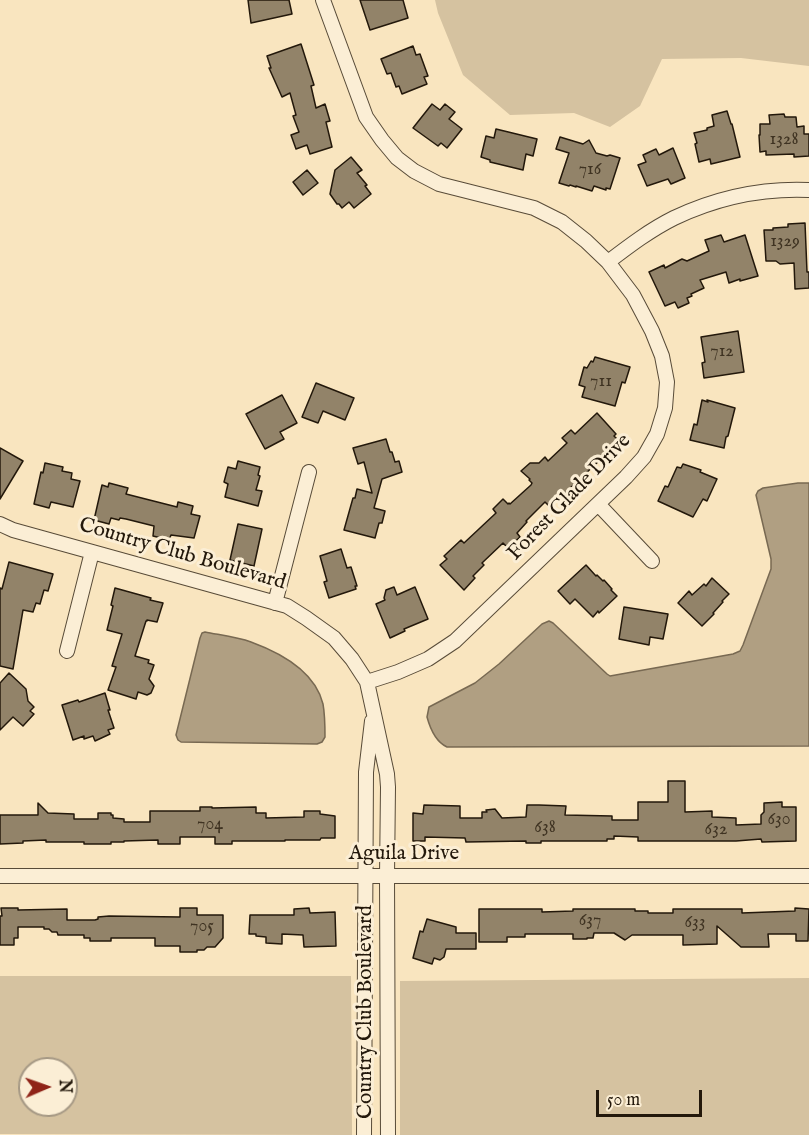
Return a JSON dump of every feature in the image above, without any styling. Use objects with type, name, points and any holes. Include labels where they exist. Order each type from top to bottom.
[{"type":"street","name":"Forest Glade Drive","points":[[323,0],[366,117],[397,158],[414,171],[439,184],[534,208],[562,222],[586,241],[608,262],[633,295],[662,356],[667,382],[665,408],[657,434],[644,457],[598,504],[455,641],[418,663],[367,682]]},
{"type":"street","points":[[608,262],[639,238],[674,218],[710,204],[748,194],[787,189],[809,190]]},
{"type":"street","points":[[275,603],[309,472]]},
{"type":"street","points":[[598,504],[652,561]]},
{"type":"street","name":"Country Club Boulevard","points":[[0,524],[12,530],[287,606],[334,638],[352,659],[367,682],[387,781],[388,1135]]},
{"type":"street","points":[[67,651],[92,552]]},
{"type":"street","name":"Country Club Boulevard","points":[[364,1135],[366,772],[373,710]]},
{"type":"street","name":"Aguila Drive","points":[[0,876],[809,876]]},
{"type":"shaded area","points":[[435,0],[809,0],[809,66],[741,58],[662,59],[640,106],[610,127],[574,113],[510,115],[463,75]]},
{"type":"shaded area","points":[[809,483],[809,746],[447,747],[437,738],[427,717],[429,707],[475,683],[542,624],[549,621],[610,676],[740,651],[771,569],[771,559],[756,495],[763,488]]},
{"type":"shaded area","points":[[205,632],[262,646],[285,658],[305,673],[319,692],[323,704],[325,737],[322,742],[317,744],[181,742],[178,740],[176,735],[200,638]]},
{"type":"shaded area","points":[[0,976],[351,976],[352,1135],[0,1134]]},
{"type":"shaded area","points":[[809,978],[809,1135],[400,1135],[400,981]]},
{"type":"building","points":[[248,0],[289,0],[292,14],[251,23]]},
{"type":"building","points":[[360,0],[403,0],[408,18],[370,30]]},
{"type":"building","points":[[301,44],[314,85],[311,86],[316,108],[325,104],[330,121],[326,122],[332,147],[310,154],[307,145],[296,149],[291,135],[299,132],[293,116],[296,115],[290,93],[282,97],[269,68],[271,68],[267,56]]},
{"type":"building","points":[[413,46],[416,55],[420,54],[428,76],[424,77],[427,84],[402,94],[399,86],[396,87],[391,73],[387,74],[381,59]]},
{"type":"building","points":[[432,104],[440,110],[445,104],[455,112],[449,119],[462,129],[447,148],[441,143],[438,146],[413,128]]},
{"type":"building","points":[[727,111],[740,157],[711,164],[710,159],[699,162],[694,133],[714,126],[712,115]]},
{"type":"building","points":[[784,114],[785,117],[796,117],[797,127],[804,126],[804,134],[809,134],[809,156],[766,155],[766,151],[760,152],[760,124],[770,124],[769,115]]},
{"type":"building","points":[[496,129],[537,139],[533,156],[526,154],[523,170],[490,162],[481,157],[486,136],[494,138]]},
{"type":"building","points":[[560,137],[583,144],[589,140],[596,153],[620,158],[610,189],[594,186],[592,191],[559,183],[569,153],[556,149]]},
{"type":"building","points":[[673,148],[685,178],[671,184],[668,179],[647,186],[638,165],[646,162],[643,155],[656,149],[659,155]]},
{"type":"building","points":[[351,157],[362,170],[357,173],[371,194],[354,208],[349,202],[342,208],[330,194],[335,170]]},
{"type":"building","points":[[307,170],[318,183],[303,195],[293,182]]},
{"type":"building","points":[[805,223],[809,288],[795,289],[794,263],[780,264],[776,261],[766,261],[764,230],[788,227],[788,224]]},
{"type":"building","points":[[721,235],[724,242],[745,235],[758,276],[729,283],[726,272],[700,280],[704,288],[687,298],[689,303],[678,308],[675,302],[665,306],[649,272],[664,265],[665,268],[682,259],[687,261],[709,251],[705,240]]},
{"type":"building","points":[[738,331],[744,372],[704,378],[702,363],[705,362],[701,337]]},
{"type":"building","points":[[595,357],[630,367],[625,383],[622,382],[615,406],[582,397],[585,387],[579,385],[584,367],[587,368]]},
{"type":"building","points":[[316,383],[354,398],[345,420],[323,411],[318,423],[302,417]]},
{"type":"building","points":[[282,395],[297,423],[280,432],[284,439],[265,449],[246,414]]},
{"type":"building","points":[[702,400],[735,408],[724,448],[690,440],[694,424],[697,425]]},
{"type":"building","points":[[597,413],[616,434],[614,436],[618,440],[550,507],[545,502],[526,521],[517,533],[520,537],[508,548],[503,543],[482,563],[484,565],[464,590],[440,565],[447,559],[444,556],[461,540],[464,543],[496,513],[493,509],[503,499],[510,504],[531,485],[530,479],[521,471],[530,463],[539,463],[545,457],[548,461],[567,443],[562,438],[571,430],[575,434]]},
{"type":"building","points":[[386,439],[395,462],[399,461],[402,472],[382,479],[374,508],[385,511],[382,523],[379,523],[375,538],[344,530],[357,489],[372,493],[364,462],[358,464],[353,448]]},
{"type":"building","points":[[0,448],[23,461],[0,499]]},
{"type":"building","points":[[238,461],[260,467],[256,490],[262,491],[258,506],[225,497],[228,484],[224,482],[228,467],[236,469]]},
{"type":"building","points":[[45,463],[63,467],[62,471],[72,473],[71,479],[80,481],[73,507],[51,502],[49,508],[34,504]]},
{"type":"building","points":[[683,464],[717,479],[707,501],[703,499],[693,517],[658,501],[665,486],[668,487],[677,467],[681,468]]},
{"type":"building","points":[[109,483],[128,488],[126,494],[177,507],[178,502],[193,506],[191,514],[200,516],[194,538],[171,535],[169,540],[153,536],[154,526],[126,519],[111,518],[109,524],[94,520],[102,485],[108,487]]},
{"type":"building","points":[[238,524],[262,529],[254,566],[230,560]]},
{"type":"building","points":[[341,549],[347,568],[351,567],[357,586],[355,586],[356,589],[329,598],[320,556]]},
{"type":"building","points":[[9,562],[53,574],[48,591],[44,590],[40,604],[36,603],[33,612],[23,610],[13,669],[0,666],[0,588],[2,589]]},
{"type":"building","points":[[586,565],[596,576],[604,580],[617,596],[593,617],[575,599],[570,604],[558,591]]},
{"type":"building","points":[[712,578],[729,594],[702,626],[678,603],[689,591],[692,595],[704,584],[706,586]]},
{"type":"building","points":[[394,587],[397,595],[415,587],[428,619],[390,638],[376,604],[385,600],[386,590]]},
{"type":"building","points":[[115,588],[163,603],[157,622],[146,621],[135,656],[149,660],[148,663],[154,665],[149,679],[154,686],[151,693],[147,695],[138,692],[136,699],[108,690],[116,667],[112,666],[122,634],[107,630]]},
{"type":"building","points":[[624,607],[668,614],[663,639],[650,637],[649,645],[619,639]]},
{"type":"building","points":[[9,673],[26,689],[28,701],[34,707],[30,711],[34,714],[23,726],[13,717],[0,730],[0,683]]},
{"type":"building","points":[[105,693],[114,728],[108,730],[110,734],[95,741],[93,736],[73,740],[62,705]]},
{"type":"building","points":[[668,781],[685,781],[685,812],[712,811],[712,817],[736,818],[736,825],[761,824],[764,803],[782,802],[782,807],[796,807],[796,841],[762,842],[761,839],[638,841],[638,837],[614,836],[614,839],[607,839],[607,841],[541,841],[541,843],[466,842],[465,838],[425,837],[425,841],[413,841],[413,813],[423,814],[424,805],[460,806],[460,818],[482,818],[482,812],[495,809],[502,818],[526,817],[527,805],[539,805],[566,806],[565,815],[612,816],[612,820],[638,820],[638,802],[668,802]]},
{"type":"building","points":[[38,803],[48,813],[74,814],[74,819],[98,819],[98,813],[111,813],[113,818],[124,819],[124,822],[150,822],[150,811],[200,811],[200,807],[256,807],[256,813],[266,813],[266,818],[304,817],[304,811],[320,811],[320,814],[335,816],[335,838],[232,841],[232,844],[215,844],[215,837],[180,837],[180,844],[158,844],[158,840],[84,844],[84,842],[46,842],[46,840],[0,844],[0,815],[38,815]]},
{"type":"building","points":[[1,908],[67,909],[67,920],[95,920],[98,917],[109,916],[180,917],[180,908],[197,908],[197,915],[223,915],[223,938],[215,947],[207,947],[197,952],[180,952],[180,946],[155,946],[155,938],[111,938],[111,941],[90,941],[90,938],[84,938],[84,935],[58,935],[57,932],[44,929],[44,927],[18,927],[18,938],[14,938],[14,945],[0,945]]},
{"type":"building","points":[[309,908],[310,913],[335,912],[336,946],[304,947],[303,935],[282,934],[282,944],[266,943],[266,937],[249,934],[250,915],[294,915],[294,909]]},
{"type":"building","points":[[795,908],[809,909],[808,941],[796,941],[796,934],[768,934],[769,947],[741,947],[717,926],[717,944],[683,945],[683,935],[632,935],[625,940],[614,933],[594,933],[593,938],[587,939],[573,939],[573,934],[525,934],[525,937],[507,937],[507,942],[479,942],[479,909],[542,909],[542,912],[573,911],[573,909],[635,909],[635,911],[648,911],[648,913],[673,913],[673,909],[742,909],[742,913],[795,911]]},
{"type":"building","points":[[427,919],[456,927],[456,933],[476,933],[476,949],[446,949],[444,957],[440,960],[434,958],[432,964],[413,958],[420,931],[423,932]]}]
